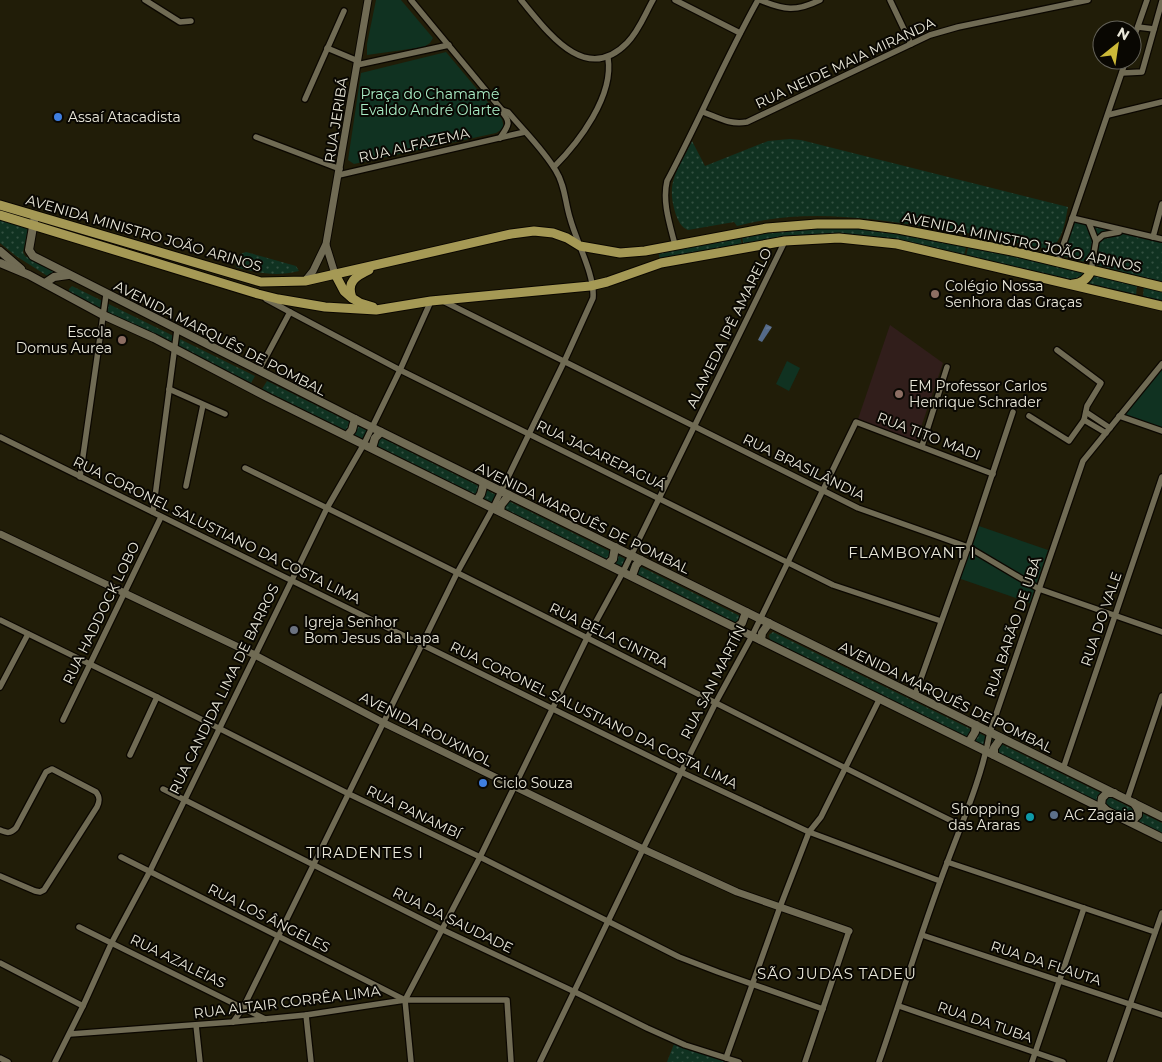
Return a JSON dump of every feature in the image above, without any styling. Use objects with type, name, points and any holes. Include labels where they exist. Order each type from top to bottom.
[{"type":"main road","name":"AVENIDA MINISTRO JOÃO ARINOS","points":[[0,205],[246,279],[269,283],[305,281],[511,234],[534,231],[553,233],[567,238],[580,246],[620,253],[645,251],[767,228],[838,223],[898,229],[1012,251],[1162,287]]},
{"type":"main road","name":"AVENIDA MINISTRO JOÃO ARINOS","points":[[0,215],[258,294],[325,307],[376,310],[431,301],[592,286],[640,269],[678,260],[785,240],[818,239],[860,239],[897,244],[991,264],[1162,306]]},
{"type":"main road","name":"AVENIDA MARQUÊS DE POMBAL","points":[[36,216],[29,244],[30,254],[68,275],[355,420],[1162,817]]},
{"type":"main road","points":[[675,245],[678,260]]},
{"type":"main road","points":[[0,251],[29,275]]},
{"type":"main road","points":[[991,264],[993,258],[998,254],[1012,251]]},
{"type":"main road","points":[[0,263],[29,275],[103,315],[1162,838]]},
{"type":"main road","points":[[352,298],[349,288],[352,280],[381,264]]},
{"type":"main road","points":[[1070,284],[1077,284],[1083,281],[1091,271]]},
{"type":"main road","points":[[334,274],[344,291],[360,303],[376,307],[398,307]]},
{"type":"main road","points":[[45,284],[54,277],[68,275]]},
{"type":"main road","points":[[347,436],[352,430],[355,420]]},
{"type":"main road","points":[[372,448],[375,438],[381,432]]},
{"type":"main road","points":[[476,500],[481,494],[484,483]]},
{"type":"main road","points":[[496,509],[509,495]]},
{"type":"main road","points":[[608,564],[613,559],[615,548]]},
{"type":"main road","points":[[632,576],[640,560]]},
{"type":"main road","points":[[736,628],[742,622],[746,612]]},
{"type":"main road","points":[[761,640],[762,633],[769,624]]},
{"type":"main road","points":[[968,742],[973,737],[976,725]]},
{"type":"main road","points":[[990,753],[1001,738]]},
{"type":"main road","points":[[1106,810],[1101,805],[1102,798],[1107,793],[1114,794]]},
{"type":"main road","points":[[1126,820],[1133,820],[1138,816],[1138,809],[1130,802]]},
{"type":"street","points":[[145,0],[156,3],[180,22],[191,21]]},
{"type":"street","name":"RUA JERIBÁ","points":[[326,244],[340,172],[368,0]]},
{"type":"street","points":[[412,0],[502,110],[508,124],[500,138]]},
{"type":"street","points":[[521,0],[565,49],[579,56],[592,59],[608,58],[628,42],[636,32],[653,0]]},
{"type":"street","points":[[675,0],[740,34]]},
{"type":"street","points":[[675,245],[666,206],[665,189],[667,181],[703,112],[740,34],[759,0],[778,8],[796,10],[820,0]]},
{"type":"street","points":[[890,0],[911,44]]},
{"type":"street","name":"RUA NEIDE MAIA MIRANDA","points":[[703,112],[728,123],[747,122],[930,36],[958,27],[1088,0]]},
{"type":"street","points":[[1140,20],[1147,0]]},
{"type":"street","points":[[1122,73],[1142,72],[1162,1]]},
{"type":"street","points":[[305,99],[344,11]]},
{"type":"street","points":[[1142,28],[1154,29]]},
{"type":"street","points":[[327,48],[358,63],[449,45]]},
{"type":"street","points":[[554,167],[583,134],[598,106],[609,69],[608,58]]},
{"type":"street","points":[[1057,263],[1123,70]]},
{"type":"street","points":[[1108,115],[1162,102]]},
{"type":"street","points":[[233,1022],[243,1008],[314,866],[457,573],[496,509],[501,491],[593,298],[592,286],[569,217],[562,182],[554,167],[525,132],[508,112],[502,110]]},
{"type":"street","name":"RUA ALFAZEMA","points":[[340,172],[525,132]]},
{"type":"street","points":[[256,137],[340,172]]},
{"type":"street","points":[[1153,237],[1162,204]]},
{"type":"street","points":[[1072,218],[1162,239]]},
{"type":"street","points":[[1089,223],[1096,241],[1091,271]]},
{"type":"street","points":[[1096,241],[1103,236],[1122,231]]},
{"type":"street","name":"ALAMEDA IPÊ AMARELO","points":[[406,1000],[480,857],[587,638],[660,498],[785,240]]},
{"type":"street","points":[[326,244],[334,274]]},
{"type":"street","points":[[305,281],[313,271],[326,244]]},
{"type":"street","name":"RUA JACAREPAGUÁ","points":[[258,294],[400,370],[833,584],[941,621]]},
{"type":"street","points":[[80,477],[106,295]]},
{"type":"street","name":"RUA CANDIDA LIMA DE BARROS","points":[[55,1062],[70,1034],[112,942],[150,871],[327,508],[372,428],[431,301]]},
{"type":"street","name":"RUA BRASILÂNDIA","points":[[443,301],[858,508],[968,547],[1039,589],[1162,632]]},
{"type":"street","points":[[259,370],[290,312]]},
{"type":"street","points":[[152,512],[177,330]]},
{"type":"street","points":[[1029,416],[1069,441],[1084,420],[1087,406],[1101,384],[1057,350]]},
{"type":"street","name":"RUA BARÃO DE UBÁ","points":[[879,1062],[940,881],[990,753],[990,732],[1084,461],[1162,364]]},
{"type":"street","points":[[922,446],[947,367]]},
{"type":"street","points":[[169,389],[225,414]]},
{"type":"street","points":[[186,486],[203,405]]},
{"type":"street","points":[[914,695],[968,547],[1014,412]]},
{"type":"street","points":[[1086,412],[1108,430]]},
{"type":"street","points":[[1119,416],[1162,431]]},
{"type":"street","points":[[1084,420],[1108,430]]},
{"type":"street","name":"RUA TITO MADI","points":[[856,422],[993,474]]},
{"type":"street","name":"RUA SAN MARTÍN","points":[[540,1062],[681,772],[752,636],[856,422]]},
{"type":"street","name":"RUA CORONEL SALUSTIANO DA COSTA LIMA","points":[[0,437],[681,772],[809,832],[940,881]]},
{"type":"street","name":"RUA BELA CINTRA","points":[[245,468],[962,826]]},
{"type":"street","name":"RUA DO VALE","points":[[1063,768],[1162,477]]},
{"type":"street","name":"RUA HADDOCK LOBO","points":[[63,720],[162,517]]},
{"type":"street","name":"AVENIDA ROUXINOL","points":[[0,534],[254,656],[384,723],[643,849],[737,892],[849,931]]},
{"type":"street","name":"RUA PANAMBÍ","points":[[0,620],[157,696],[349,794],[480,857],[679,957],[824,1009]]},
{"type":"street","points":[[0,687],[28,634]]},
{"type":"street","points":[[130,755],[157,696]]},
{"type":"street","points":[[1130,802],[1162,696]]},
{"type":"street","points":[[726,1058],[754,984],[780,906],[809,832],[821,817],[880,698]]},
{"type":"street","points":[[0,830],[11,833],[16,828],[46,772],[52,769],[99,795],[100,801],[97,807],[44,890],[35,892],[0,876]]},
{"type":"street","name":"RUA DA SAUDADE","points":[[163,788],[443,930],[670,1038],[738,1062]]},
{"type":"street","name":"RUA LOS ÂNGELES","points":[[121,857],[406,1000]]},
{"type":"street","points":[[947,862],[1155,932]]},
{"type":"street","points":[[1032,1062],[1084,908]]},
{"type":"street","points":[[1110,1062],[1162,914]]},
{"type":"street","name":"RUA AZALEIAS","points":[[79,927],[265,1019]]},
{"type":"street","points":[[804,1062],[824,1009],[849,931]]},
{"type":"street","name":"RUA DA FLAUTA","points":[[922,935],[1162,1015]]},
{"type":"street","points":[[0,964],[83,1006]]},
{"type":"street","points":[[406,1000],[411,1062]]},
{"type":"street","name":"RUA ALTAIR CORRÊA LIMA","points":[[70,1034],[306,1015],[406,1000],[507,1000],[511,1062]]},
{"type":"street","name":"RUA DA TUBA","points":[[899,1006],[1063,1062]]},
{"type":"street","points":[[306,1015],[311,1062]]},
{"type":"street","points":[[196,1025],[200,1062]]},
{"type":"street","points":[[0,1058],[8,1062]]},
{"type":"shaded area","name":"EM Professor Carlos Henrique Schrader","points":[[890,325],[943,363],[916,442],[857,422]]},
{"type":"green space","points":[[376,0],[401,0],[433,38],[430,43],[424,47],[367,55],[367,44]]},
{"type":"green space","name":"Praça do Chamamé Evaldo André Olarte","points":[[446,52],[502,119],[504,128],[496,133],[354,164],[348,160],[361,73]]},
{"type":"green space","points":[[801,140],[1068,207],[1063,230],[1058,241],[1050,249],[903,223],[832,216],[784,218],[737,226],[734,222],[688,230],[680,224],[673,204],[673,185],[678,168],[692,141],[705,166],[768,141]]},
{"type":"green space","points":[[0,219],[28,229],[23,252],[25,256],[57,273],[49,277],[16,256],[0,243]]},
{"type":"green space","points":[[1075,222],[1162,243],[1162,282],[1062,256]]},
{"type":"green space","points":[[838,224],[967,243],[964,256],[859,236],[744,246],[741,234]]},
{"type":"green space","points":[[740,235],[742,246],[660,261],[658,250]]},
{"type":"green space","points":[[969,244],[1137,284],[1136,296],[966,256]]},
{"type":"green space","points":[[246,252],[296,266],[299,271],[267,274],[236,267],[238,257]]},
{"type":"green space","points":[[1144,285],[1162,288],[1162,303],[1143,297]]},
{"type":"green space","points":[[72,286],[255,376],[251,383],[69,293],[69,289]]},
{"type":"green space","points":[[787,361],[800,368],[789,391],[776,384]]},
{"type":"green space","points":[[1162,364],[1162,431],[1119,416]]},
{"type":"green space","points":[[267,381],[740,616],[741,621],[736,623],[262,389]]},
{"type":"green space","points":[[976,525],[1048,550],[1030,603],[958,578]]},
{"type":"green space","points":[[773,632],[1162,823],[1162,834],[770,640],[769,635]]},
{"type":"green space","points":[[674,1044],[729,1062],[667,1062]]},
{"type":"water","points":[[766,324],[772,327],[762,342],[758,340]]},
{"type":"place","name":"Assaí Atacadista","points":[[58,117]]},
{"type":"place","name":"Colégio Nossa Senhora das Graças","points":[[935,294]]},
{"type":"place","name":"Escola Domus Aurea","points":[[122,340]]},
{"type":"place","name":"EM Professor Carlos Henrique Schrader","points":[[899,394]]},
{"type":"place","name":"Igreja Senhor Bom Jesus da Lapa","points":[[294,630]]},
{"type":"place","name":"Ciclo Souza","points":[[483,783]]},
{"type":"place","name":"AC Zagaia","points":[[1054,815]]},
{"type":"place","name":"Shopping das Araras","points":[[1030,817]]},
{"type":"district","name":"FLAMBOYANT I","points":[[912,553]]},
{"type":"district","name":"TIRADENTES I","points":[[365,853]]},
{"type":"district","name":"SÃO JUDAS TADEU","points":[[837,974]]}]
